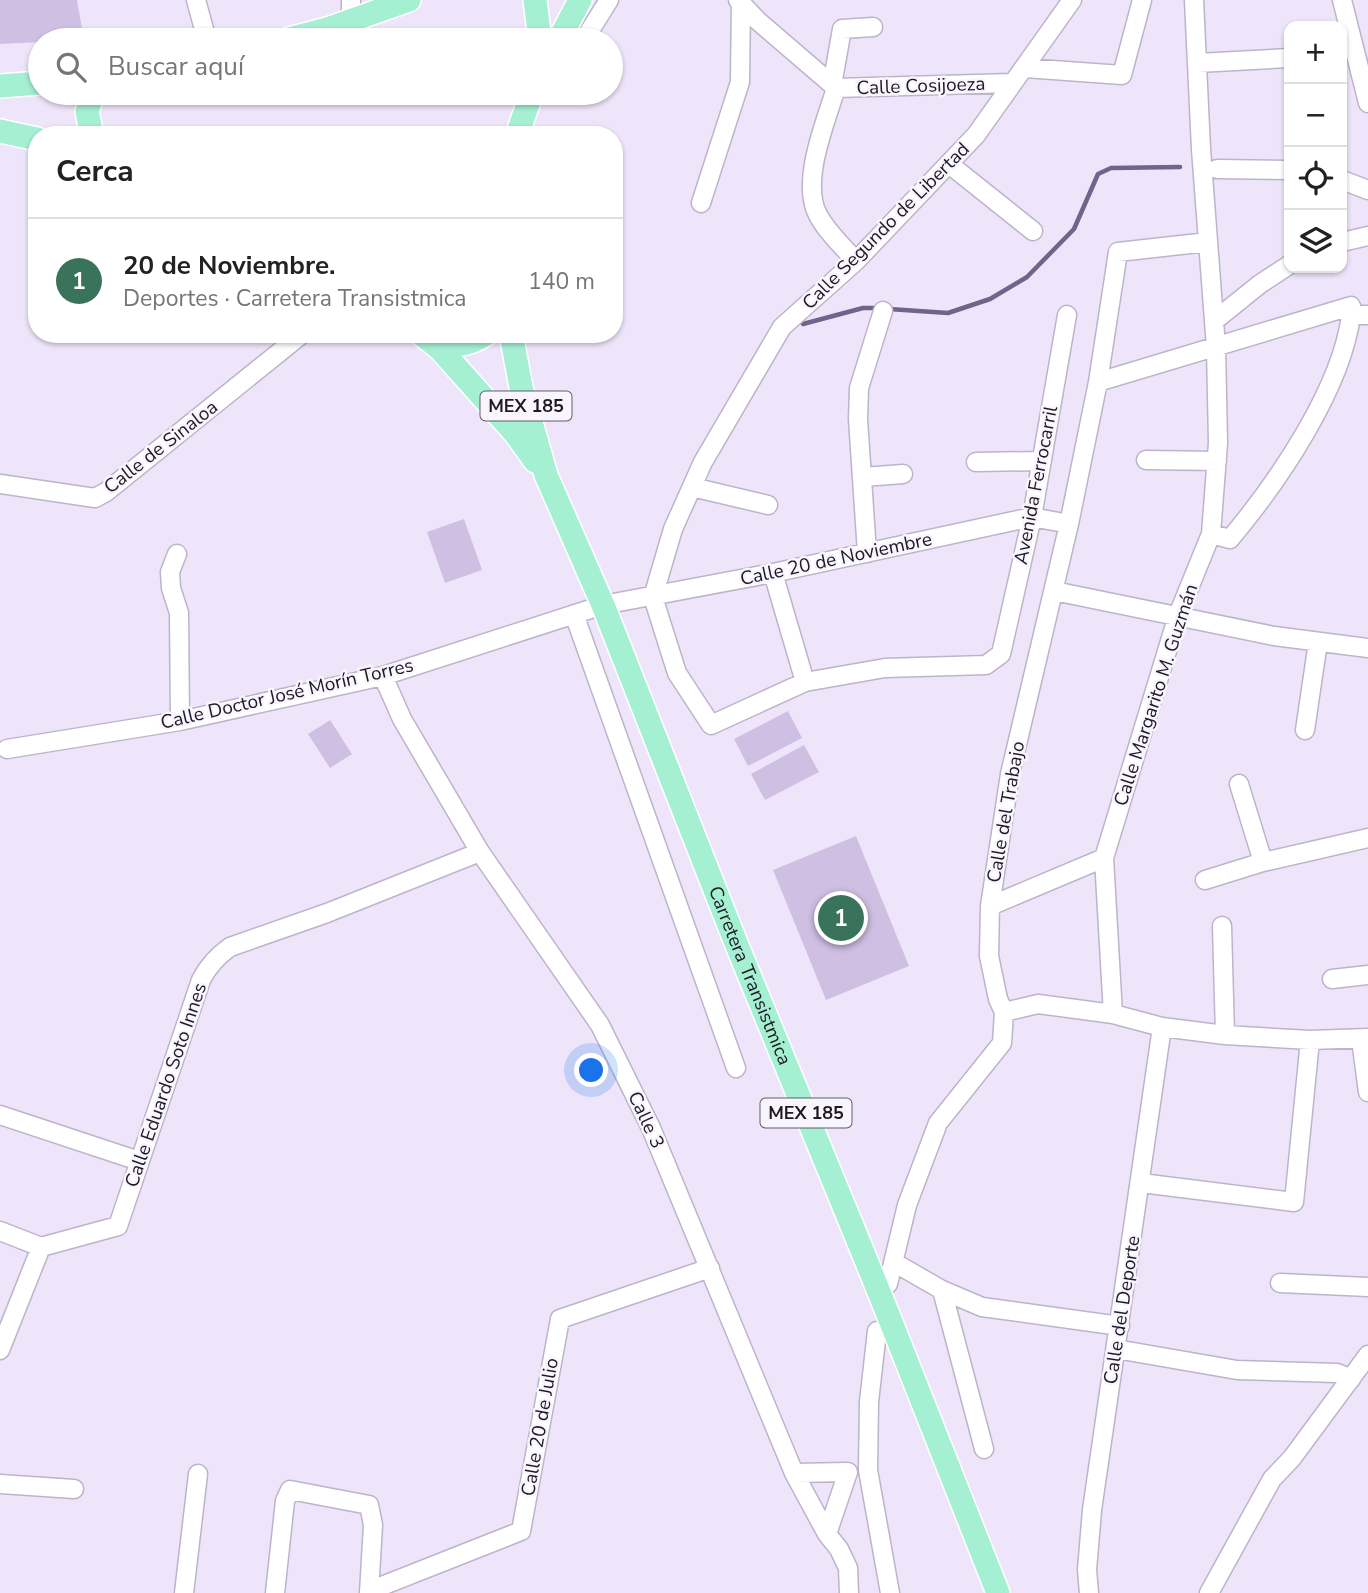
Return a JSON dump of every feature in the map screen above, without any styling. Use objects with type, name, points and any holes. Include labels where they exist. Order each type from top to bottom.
[{"type":"main road","points":[[312,28],[351,11],[409,0]]},
{"type":"main road","points":[[535,0],[538,28]]},
{"type":"main road","points":[[565,28],[580,0]]},
{"type":"main road","points":[[0,86],[28,84]]},
{"type":"main road","points":[[89,105],[87,112],[90,126]]},
{"type":"main road","points":[[521,126],[530,105]]},
{"type":"main road","points":[[0,131],[28,137]]},
{"type":"main road","name":"Carretera Transistmica","points":[[433,343],[514,433],[546,475]]},
{"type":"main road","points":[[440,343],[470,343]]},
{"type":"main road","name":"Carretera Transistmica","points":[[514,343],[521,387],[546,475],[603,605],[736,943],[881,1283],[883,1324],[998,1593]]},
{"type":"street","points":[[196,0],[204,28]]},
{"type":"street","points":[[592,28],[609,0]]},
{"type":"street","points":[[701,203],[740,82],[740,0]]},
{"type":"street","name":"Calle Cosijoeza","points":[[740,0],[758,21],[836,88],[1012,83]]},
{"type":"street","name":"Calle Segundo de Libertad","points":[[653,597],[673,529],[703,462],[782,327],[856,261],[976,135],[1072,0]]},
{"type":"street","points":[[1025,68],[1122,75],[1142,0]]},
{"type":"street","name":"Calle Margarito M. Guzmán","points":[[1112,1014],[1104,858],[1178,615],[1211,534],[1217,461],[1216,347],[1201,149],[1194,0]]},
{"type":"street","points":[[1342,0],[1368,103]]},
{"type":"street","points":[[856,261],[824,225],[812,197],[816,153],[836,88],[833,80],[842,29],[873,27]]},
{"type":"street","points":[[1198,63],[1284,58]]},
{"type":"street","points":[[949,164],[1033,231]]},
{"type":"street","points":[[1217,169],[1284,170]]},
{"type":"street","points":[[1347,182],[1368,189]]},
{"type":"street","points":[[1347,241],[1368,236]]},
{"type":"street","name":"Calle del Trabajo","points":[[1004,1012],[998,999],[989,956],[990,906],[1010,774],[1069,524],[1098,382],[1118,252],[1208,242]]},
{"type":"street","points":[[1214,321],[1284,268]]},
{"type":"street","points":[[1098,382],[1360,309]]},
{"type":"street","points":[[1211,534],[1230,539],[1313,420],[1360,309]]},
{"type":"street","points":[[867,553],[858,419],[859,388],[883,312]]},
{"type":"street","name":"Avenida Ferrocarril","points":[[805,682],[885,668],[986,665],[1001,654],[1032,517],[1067,315]]},
{"type":"street","name":"Calle de Sinaloa","points":[[0,484],[94,498],[121,480],[291,343]]},
{"type":"street","points":[[1146,460],[1217,461]]},
{"type":"street","points":[[976,462],[1042,461]]},
{"type":"street","points":[[863,477],[903,474]]},
{"type":"street","points":[[692,487],[768,505]]},
{"type":"street","name":"Calle 20 de Noviembre","points":[[603,605],[773,573],[1032,517],[1069,524]]},
{"type":"street","points":[[177,554],[170,572],[171,588],[179,612],[180,721]]},
{"type":"street","points":[[653,597],[677,673],[712,725],[805,682],[773,573]]},
{"type":"street","points":[[1054,591],[1274,636],[1368,649]]},
{"type":"street","name":"Calle Doctor José Morín Torres","points":[[2,748],[180,721],[383,676],[603,605]]},
{"type":"street","points":[[574,614],[736,1068]]},
{"type":"street","points":[[1305,730],[1318,642]]},
{"type":"street","name":"Calle 3","points":[[383,676],[402,719],[480,852],[600,1025],[651,1128],[794,1473],[848,1568],[849,1593]]},
{"type":"street","points":[[1239,784],[1263,862]]},
{"type":"street","points":[[1205,880],[1263,862],[1368,838]]},
{"type":"street","name":"Calle Eduardo Soto Innes","points":[[41,1247],[118,1226],[201,981],[217,956],[230,947],[327,913],[480,852]]},
{"type":"street","points":[[990,906],[1104,858]]},
{"type":"street","points":[[1222,926],[1225,1035]]},
{"type":"street","points":[[1332,979],[1368,975]]},
{"type":"street","points":[[881,1283],[895,1263],[908,1205],[938,1123],[1002,1043],[1004,1012],[1038,1004],[1112,1014],[1162,1027],[1225,1035],[1310,1040],[1364,1038],[1368,1092]]},
{"type":"street","name":"Calle del Deporte","points":[[1089,1593],[1087,1570],[1092,1510],[1162,1027]]},
{"type":"street","points":[[1141,1183],[1294,1202],[1310,1040]]},
{"type":"street","points":[[0,1115],[139,1161]]},
{"type":"street","points":[[0,1231],[41,1247],[0,1350]]},
{"type":"street","points":[[895,1263],[942,1290],[982,1307],[1120,1326]]},
{"type":"street","name":"Calle 20 de Julio","points":[[369,1592],[521,1531],[560,1319],[710,1268]]},
{"type":"street","points":[[1280,1283],[1368,1287]]},
{"type":"street","points":[[942,1290],[984,1449]]},
{"type":"street","points":[[883,1324],[869,1402],[868,1470],[890,1593]]},
{"type":"street","points":[[1116,1349],[1237,1370],[1337,1373],[1352,1379]]},
{"type":"street","points":[[1209,1593],[1272,1479],[1292,1458],[1368,1355]]},
{"type":"street","points":[[794,1473],[868,1470]]},
{"type":"street","points":[[827,1534],[848,1472]]},
{"type":"street","points":[[184,1593],[198,1474]]},
{"type":"street","points":[[0,1484],[74,1489]]},
{"type":"street","points":[[275,1593],[285,1502],[290,1490],[369,1505],[373,1525],[369,1592]]},
{"type":"shaded area","points":[[0,0],[77,0],[82,28],[28,28],[28,43],[0,44]]},
{"type":"shaded area","points":[[464,519],[482,570],[445,583],[427,532]]},
{"type":"shaded area","points":[[788,711],[802,738],[748,766],[734,739]]},
{"type":"shaded area","points":[[330,720],[352,754],[330,768],[308,734]]},
{"type":"shaded area","points":[[804,745],[819,772],[765,800],[751,774]]},
{"type":"shaded area","points":[[856,836],[909,966],[826,1000],[773,870]]},
{"type":"waterway","points":[[889,309],[948,313],[990,299],[1027,277],[1074,229],[1098,174],[1111,168],[1180,167]]},
{"type":"waterway","points":[[803,324],[863,308],[880,308]]},
{"type":"place","name":"20 de Noviembre.","points":[[841,918]]}]
